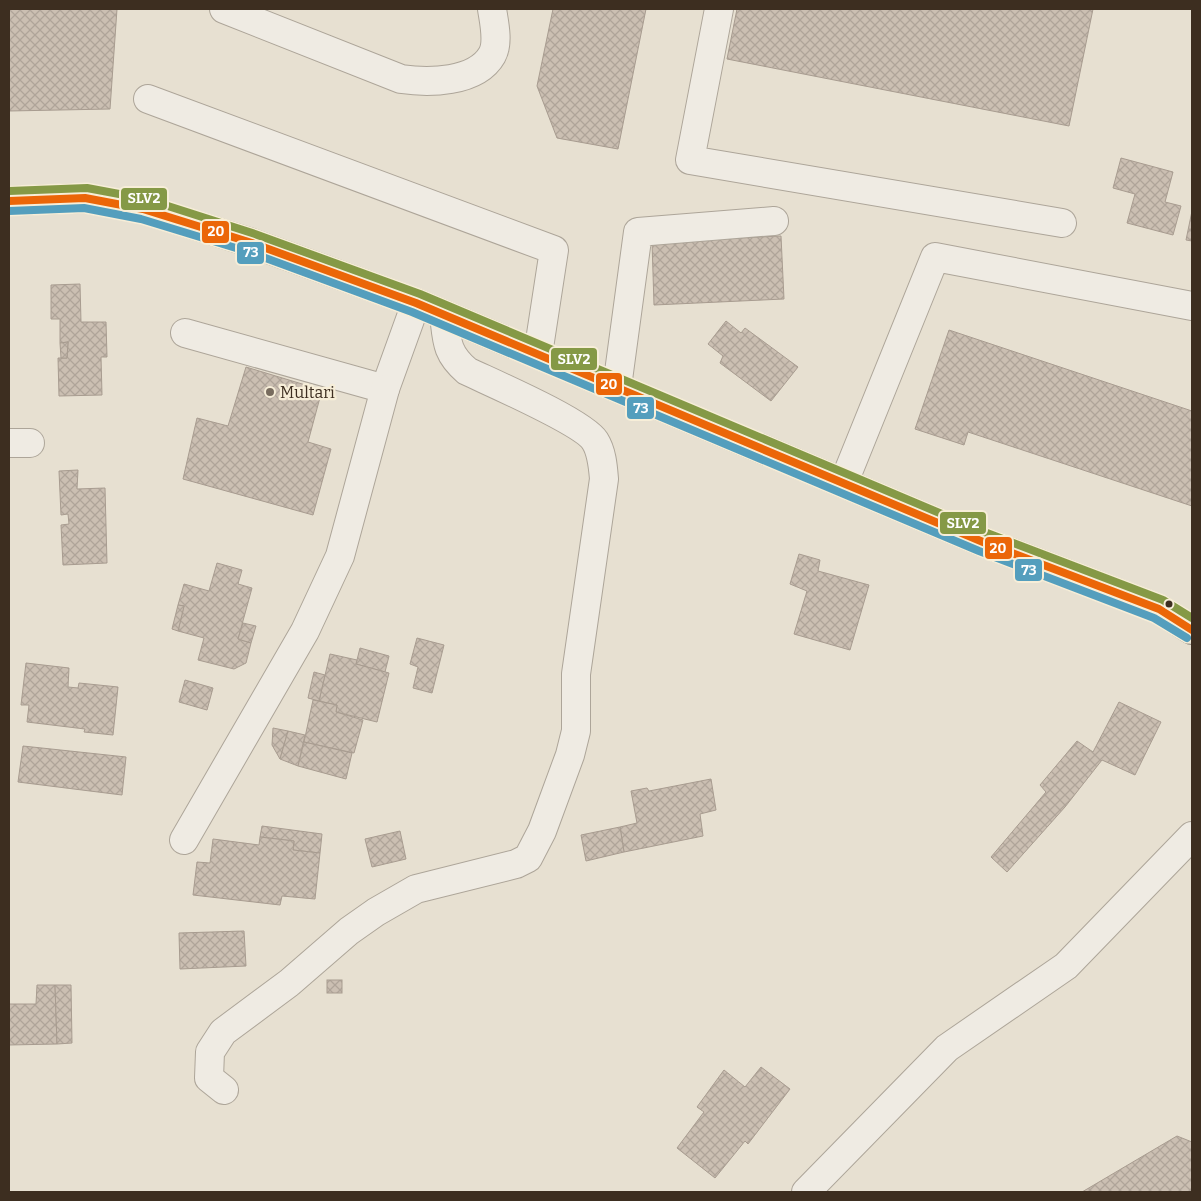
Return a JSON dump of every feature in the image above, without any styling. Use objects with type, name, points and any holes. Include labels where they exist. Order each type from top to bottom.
[{"type":"main road","points":[[9,201],[85,198],[143,210],[252,243],[416,303],[983,542],[1159,609],[1192,630]]},
{"type":"street","points":[[224,9],[401,79],[423,82],[452,79],[476,69],[492,55],[495,39],[492,9]]},
{"type":"street","points":[[719,9],[690,160],[1062,223]]},
{"type":"street","points":[[148,99],[554,250],[538,354]]},
{"type":"street","points":[[617,387],[638,232],[774,221]]},
{"type":"street","points":[[844,482],[935,257],[1192,306]]},
{"type":"street","points":[[184,840],[305,631],[340,556],[385,389],[416,303]]},
{"type":"street","points":[[224,1090],[210,1078],[210,1052],[223,1032],[290,983],[349,931],[376,912],[416,889],[516,864],[528,858],[542,831],[570,755],[576,731],[576,674],[604,479],[602,460],[595,441],[578,426],[467,371],[455,361],[448,346],[444,315]]},
{"type":"street","points":[[185,333],[385,389]]},
{"type":"street","points":[[806,1192],[948,1048],[1066,966],[1192,836]]},
{"type":"building","points":[[9,9],[117,9],[110,109],[9,111]]},
{"type":"building","points":[[553,9],[646,9],[618,149],[557,138],[537,86]]},
{"type":"building","points":[[737,9],[1093,9],[1069,126],[727,59]]},
{"type":"building","points":[[1121,158],[1173,172],[1165,202],[1181,206],[1173,235],[1127,223],[1135,194],[1113,188]]},
{"type":"building","points":[[1192,211],[1192,241],[1186,240]]},
{"type":"building","points":[[781,236],[784,299],[654,305],[652,242]]},
{"type":"building","points":[[80,284],[81,322],[106,322],[107,357],[101,357],[102,395],[59,396],[58,358],[67,358],[68,342],[60,343],[60,319],[51,319],[51,285]]},
{"type":"building","points":[[726,321],[741,333],[745,328],[798,367],[771,401],[720,363],[723,356],[708,344]]},
{"type":"building","points":[[949,330],[1192,411],[1192,506],[968,432],[964,445],[915,429]]},
{"type":"building","points":[[68,342],[67,358],[61,358],[60,343]]},
{"type":"building","points":[[246,367],[322,390],[308,442],[331,449],[313,515],[183,479],[197,418],[228,426]]},
{"type":"building","points":[[78,470],[77,489],[105,488],[107,563],[63,565],[61,525],[69,524],[68,514],[61,515],[59,471]]},
{"type":"building","points":[[799,554],[820,560],[818,571],[869,585],[850,650],[794,634],[807,591],[790,584]]},
{"type":"building","points":[[217,563],[242,570],[238,584],[252,588],[238,639],[251,643],[246,663],[234,669],[198,660],[204,638],[178,631],[184,606],[178,605],[184,584],[209,591]]},
{"type":"building","points":[[178,605],[184,606],[178,631],[172,629]]},
{"type":"building","points":[[243,623],[256,626],[251,643],[238,639]]},
{"type":"building","points":[[417,638],[444,645],[432,693],[413,688],[418,667],[410,664]]},
{"type":"building","points":[[360,648],[389,656],[385,672],[356,664]]},
{"type":"building","points":[[330,654],[357,660],[356,664],[389,673],[377,722],[336,712],[337,705],[319,701]]},
{"type":"building","points":[[26,663],[69,668],[68,687],[78,688],[79,683],[118,687],[113,735],[84,732],[85,729],[27,722],[29,705],[21,705]]},
{"type":"building","points":[[314,672],[325,675],[319,701],[308,698]]},
{"type":"building","points":[[185,680],[213,688],[207,710],[179,702]]},
{"type":"building","points":[[313,700],[337,705],[336,712],[363,720],[354,753],[304,742]]},
{"type":"building","points":[[1119,702],[1161,722],[1135,775],[1102,760],[1065,807],[1007,872],[991,857],[1046,792],[1040,785],[1077,741],[1093,752]]},
{"type":"building","points":[[273,728],[288,731],[280,759],[272,745]]},
{"type":"building","points":[[288,731],[305,735],[298,766],[280,759]]},
{"type":"building","points":[[304,742],[352,753],[346,779],[298,766]]},
{"type":"building","points":[[23,746],[126,757],[122,795],[18,782]]},
{"type":"building","points":[[711,779],[716,810],[700,814],[703,836],[624,852],[620,827],[637,823],[631,791],[647,788],[649,791]]},
{"type":"building","points":[[262,826],[322,834],[320,853],[293,850],[294,841],[260,837]]},
{"type":"building","points":[[620,827],[624,852],[586,861],[581,835]]},
{"type":"building","points":[[400,831],[406,859],[372,867],[365,839]]},
{"type":"building","points":[[260,837],[294,841],[293,850],[320,853],[315,899],[282,896],[280,905],[193,895],[197,862],[210,863],[213,839],[259,845]]},
{"type":"building","points":[[244,931],[246,966],[180,969],[179,933]]},
{"type":"building","points":[[327,980],[342,980],[342,993],[327,993]]},
{"type":"building","points":[[37,985],[55,985],[57,1044],[9,1045],[9,1004],[36,1004]]},
{"type":"building","points":[[55,985],[71,985],[72,1043],[57,1044]]},
{"type":"building","points":[[761,1067],[790,1089],[748,1144],[745,1141],[715,1178],[677,1148],[704,1112],[697,1107],[724,1070],[745,1087]]},
{"type":"building","points":[[1177,1136],[1192,1142],[1192,1192],[1082,1192]]},
{"type":"transit line","name":"SLV2","points":[[9,191],[87,188],[146,199],[255,234],[420,294],[987,533],[1163,600],[1192,618]]},
{"type":"transit line","name":"20","points":[[9,201],[85,198],[143,209],[252,243],[416,303],[983,542],[1159,609],[1192,630]]},
{"type":"transit line","name":"73","points":[[9,211],[84,208],[141,219],[249,252],[412,312],[979,551],[1154,618],[1187,638]]},
{"type":"place","name":"Multari","points":[[270,392]]}]
